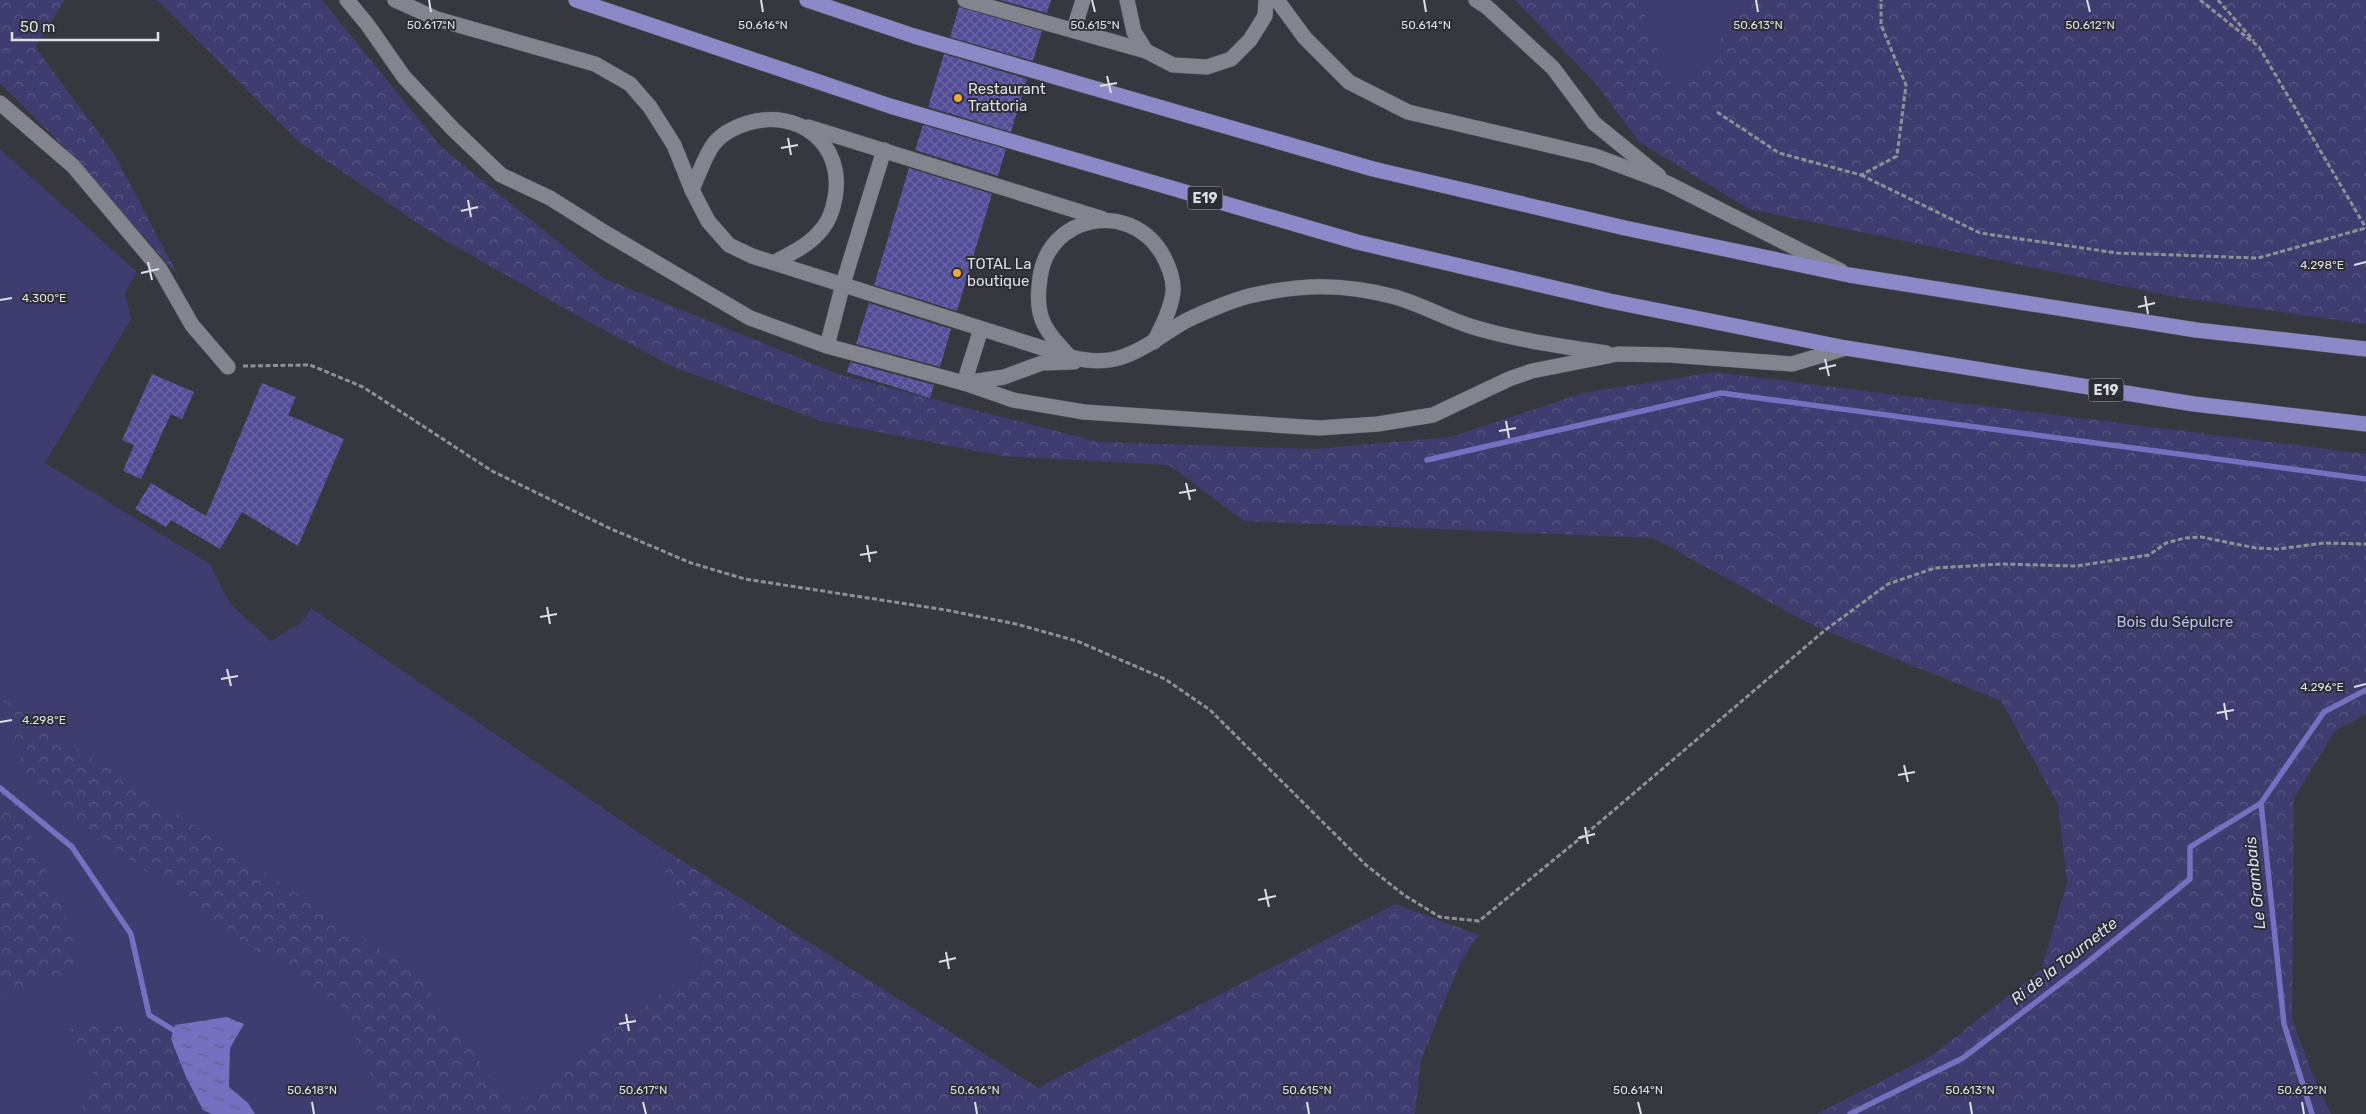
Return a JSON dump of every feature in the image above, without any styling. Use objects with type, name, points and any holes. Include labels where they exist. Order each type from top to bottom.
[{"type":"highway","name":"E19","points":[[576,0],[890,106],[1357,242],[1610,301],[1846,348],[2194,404],[2366,424]]},
{"type":"highway","points":[[807,0],[914,36],[1373,169],[1625,228],[1849,275],[2196,330],[2366,349]]},
{"type":"street","points":[[347,0],[367,24],[404,77],[453,129],[501,174],[550,198],[750,318],[827,346],[964,383],[1013,400],[1084,412],[1319,428],[1378,424],[1433,415],[1509,379],[1532,371],[1618,354]]},
{"type":"street","points":[[395,0],[437,19],[595,64],[630,84],[650,107],[674,145],[692,190],[708,221],[729,246],[752,256],[776,262],[1078,359]]},
{"type":"street","points":[[965,0],[1074,29],[1146,51],[1173,64],[1207,67],[1231,59],[1250,40],[1265,16],[1266,0]]},
{"type":"street","points":[[1074,29],[1083,0]]},
{"type":"street","points":[[1127,0],[1134,32],[1146,51]]},
{"type":"street","points":[[1277,0],[1305,38],[1350,82],[1408,112],[1595,156],[1667,183],[1849,275]]},
{"type":"street","points":[[1476,0],[1487,7],[1553,68],[1594,124],[1667,183]]},
{"type":"street","points":[[0,103],[73,166],[160,268],[192,325],[228,367]]},
{"type":"street","points":[[692,190],[713,144],[734,127],[754,121],[778,118],[1105,220],[1128,224],[1152,239],[1169,266],[1173,292],[1166,316],[1154,343]]},
{"type":"street","points":[[776,262],[807,244],[822,229],[833,209],[838,183],[836,167],[825,145],[802,125]]},
{"type":"street","points":[[827,346],[843,284],[884,150]]},
{"type":"street","points":[[1078,359],[1052,337],[1042,320],[1037,300],[1040,272],[1057,240],[1075,227],[1105,220]]},
{"type":"street","points":[[964,383],[1004,377],[1042,363],[1078,359],[1112,360],[1134,354],[1154,343],[1184,322],[1246,296],[1298,286],[1346,287],[1396,297],[1472,326],[1541,344],[1618,354],[1670,355],[1792,364],[1846,348]]},
{"type":"street","points":[[964,383],[981,329]]},
{"type":"path","points":[[1861,174],[1896,156],[1906,86],[1881,25],[1881,0]]},
{"type":"path","points":[[2200,0],[2259,47]]},
{"type":"path","points":[[1717,112],[1779,153],[1861,174],[1980,233],[2117,254],[2258,258],[2366,228],[2259,47],[2218,0]]},
{"type":"path","points":[[228,367],[310,365],[363,387],[492,471],[608,528],[691,563],[745,579],[946,610],[1016,624],[1077,641],[1165,679],[1210,710],[1366,865],[1404,895],[1440,917],[1479,921],[1600,822],[1824,631],[1888,584],[1935,568],[2002,564],[2076,566],[2149,555],[2166,543],[2185,538],[2201,537],[2256,548],[2278,549],[2324,543],[2366,544]]},
{"type":"green space","points":[[0,0],[65,0],[35,47],[115,155],[178,276],[81,164],[0,83]]},
{"type":"green space","name":"Bois du Sépulcre","points":[[155,0],[322,0],[442,148],[603,278],[841,375],[1098,442],[1315,449],[1451,437],[1583,393],[1715,372],[2366,454],[2366,714],[2335,731],[2294,798],[2292,1019],[2312,1073],[2296,1114],[1817,1114],[1934,1054],[2041,970],[2067,883],[2058,804],[2001,701],[1814,626],[1653,538],[1244,521],[1169,465],[1003,456],[821,421],[674,367],[585,320],[432,233],[299,142],[161,3]]},
{"type":"green space","points":[[1515,0],[1640,0],[1675,96],[1746,7],[1749,0],[2366,0],[2366,324],[2176,297],[1749,209],[1639,142],[1598,86]]},
{"type":"green space","points":[[1640,0],[1749,0],[1746,7],[1675,97]]},
{"type":"green space","points":[[0,149],[137,272],[125,292],[131,319],[45,463],[210,564],[231,605],[271,641],[302,622],[311,608],[654,843],[701,964],[512,1105],[504,1114],[0,1114]]},
{"type":"green space","points":[[2,698],[413,971],[512,1105],[701,964],[654,843],[1038,1088],[1395,904],[1479,935],[1461,961],[1421,1060],[1415,1114],[376,1114],[378,1091],[341,1005],[217,925],[29,783]]},
{"type":"green space","points":[[0,772],[26,824],[67,920],[80,969],[0,995],[0,930],[9,920],[0,904]]},
{"type":"green space","points":[[114,1020],[171,1039],[198,1101],[212,1114],[71,1114],[80,1110],[99,1083],[70,1029]]},
{"type":"green space","points":[[2312,1073],[2331,1114],[2296,1114]]},
{"type":"water","points":[[227,1017],[244,1024],[230,1048],[229,1087],[248,1103],[255,1114],[212,1114],[203,1110],[186,1077],[171,1039],[175,1025]]},
{"type":"building","points":[[1000,0],[1051,0],[1047,13]]},
{"type":"building","points":[[959,7],[1042,31],[1033,61],[950,37]]},
{"type":"building","points":[[944,54],[1027,79],[1011,132],[928,107]]},
{"type":"building","points":[[923,125],[1006,149],[998,176],[915,150]]},
{"type":"building","points":[[909,168],[992,194],[957,311],[874,285]]},
{"type":"building","points":[[869,303],[951,329],[940,367],[856,344]]},
{"type":"building","points":[[850,362],[934,385],[930,398],[847,372]]},
{"type":"building","points":[[152,374],[194,392],[182,419],[171,414],[141,479],[123,471],[134,445],[122,440]]},
{"type":"building","points":[[262,383],[296,397],[288,415],[344,439],[298,546],[242,512],[220,549],[171,520],[166,527],[135,509],[151,483],[206,516]]},
{"type":"waterway","points":[[1427,460],[1721,393],[2366,479]]},
{"type":"waterway","name":"Le Grambais","points":[[2312,1114],[2284,1024],[2261,803],[2324,712],[2366,690]]},
{"type":"waterway","name":"Ri de la Tournette","points":[[0,788],[72,847],[131,934],[149,1015],[180,1034]]},
{"type":"waterway","name":"Ri de la Tournette","points":[[1850,1114],[1963,1058],[2083,966],[2190,879],[2190,847],[2261,803]]},
{"type":"place","name":"Restaurant Trattoria","points":[[958,98]]},
{"type":"place","name":"TOTAL La boutique","points":[[957,273]]}]
